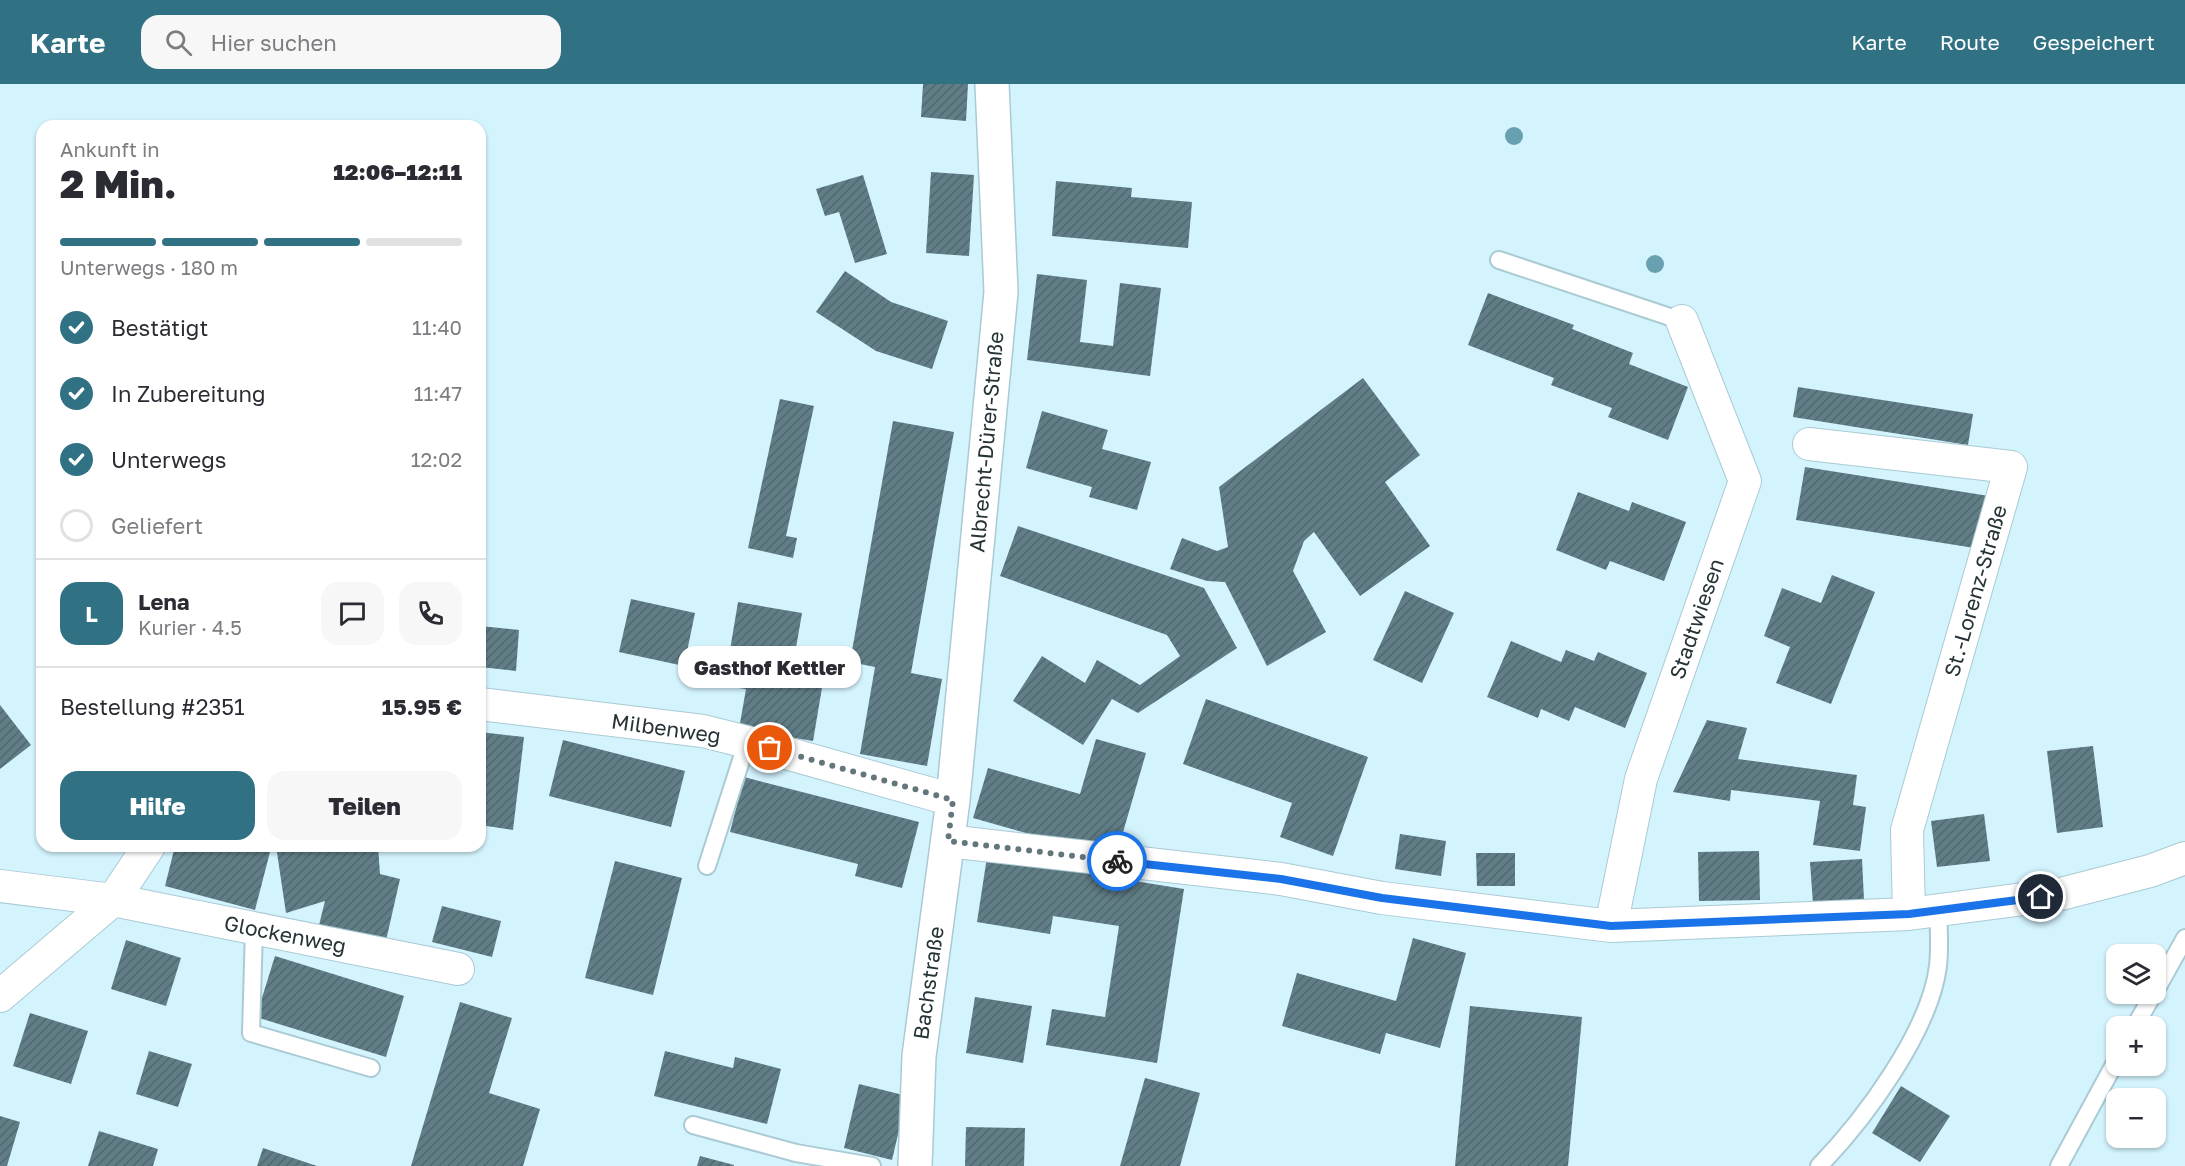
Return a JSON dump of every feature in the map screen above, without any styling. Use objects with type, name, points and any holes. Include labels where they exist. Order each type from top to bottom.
[{"type":"street","name":"Albrecht-Dürer-Straße","points":[[953,800],[1001,292],[992,84]]},
{"type":"street","name":"Stadtwiesen","points":[[1611,926],[1641,779],[1745,481],[1682,321]]},
{"type":"street","name":"St.-Lorenz-Straße","points":[[1809,444],[2011,467],[1907,830],[1923,912]]},
{"type":"street","name":"Milbenweg","points":[[486,705],[703,731],[953,800]]},
{"type":"street","name":"Bachstraße","points":[[915,1166],[919,1056],[953,800]]},
{"type":"street","points":[[948,841],[1281,879],[1382,898],[1611,926],[1923,912],[2061,894],[2150,871],[2185,858]]},
{"type":"street","points":[[0,996],[113,900],[144,852]]},
{"type":"street","points":[[0,886],[113,900]]},
{"type":"street","name":"Glockenweg","points":[[113,900],[458,969]]},
{"type":"lane","points":[[1499,260],[1682,321]]},
{"type":"lane","points":[[706,866],[747,742]]},
{"type":"lane","points":[[1819,1166],[1863,1117],[1896,1066],[1923,1015],[1932,993],[1938,967],[1923,912]]},
{"type":"lane","points":[[254,928],[251,1033],[371,1068]]},
{"type":"lane","points":[[2166,972],[2185,938]]},
{"type":"lane","points":[[2059,1166],[2108,1076]]},
{"type":"lane","points":[[693,1125],[796,1153],[872,1166]]},
{"type":"building","points":[[923,84],[968,84],[966,121],[921,117]]},
{"type":"building","points":[[931,172],[974,175],[969,256],[926,253]]},
{"type":"building","points":[[863,175],[887,254],[855,263],[839,212],[825,216],[816,189]]},
{"type":"building","points":[[1056,181],[1132,188],[1131,197],[1192,202],[1188,248],[1052,236]]},
{"type":"building","points":[[845,271],[891,302],[948,321],[932,369],[876,351],[816,312]]},
{"type":"building","points":[[1037,274],[1087,280],[1080,342],[1113,346],[1120,283],[1161,288],[1150,376],[1027,360]]},
{"type":"building","points":[[1488,293],[1574,325],[1572,329],[1633,353],[1629,364],[1688,387],[1668,440],[1608,417],[1612,408],[1551,385],[1554,378],[1468,345]]},
{"type":"building","points":[[1363,378],[1420,455],[1385,482],[1430,546],[1360,596],[1314,532],[1304,541],[1293,571],[1326,632],[1267,666],[1225,582],[1207,581],[1170,569],[1182,538],[1217,551],[1228,547],[1219,487]]},
{"type":"building","points":[[1798,387],[1973,414],[1968,445],[1793,417]]},
{"type":"building","points":[[780,399],[814,406],[786,536],[797,538],[793,558],[748,548]]},
{"type":"building","points":[[1042,411],[1108,430],[1102,449],[1151,462],[1137,510],[1089,497],[1092,487],[1026,468]]},
{"type":"building","points":[[893,421],[954,432],[911,673],[942,679],[927,766],[860,754],[875,667],[850,662]]},
{"type":"building","points":[[1805,467],[1989,496],[1981,549],[1796,520]]},
{"type":"building","points":[[1578,492],[1629,511],[1632,502],[1686,522],[1664,581],[1610,561],[1606,570],[1556,550]]},
{"type":"building","points":[[1018,526],[1204,588],[1237,648],[1138,713],[1112,699],[1083,745],[1013,701],[1042,656],[1085,683],[1097,660],[1140,685],[1180,656],[1167,635],[1000,576]]},
{"type":"building","points":[[1832,575],[1875,592],[1831,704],[1776,683],[1790,647],[1764,636],[1782,588],[1821,603]]},
{"type":"building","points":[[1405,591],[1454,613],[1422,683],[1373,660]]},
{"type":"building","points":[[631,599],[695,613],[684,666],[619,652]]},
{"type":"building","points":[[738,602],[802,613],[791,677],[823,682],[813,741],[739,729],[746,689],[724,686]]},
{"type":"building","points":[[486,627],[519,630],[516,671],[486,668]]},
{"type":"building","points":[[1511,641],[1561,662],[1566,650],[1594,661],[1598,652],[1647,673],[1625,728],[1575,707],[1569,721],[1541,709],[1538,718],[1487,697]]},
{"type":"building","points":[[1206,699],[1368,757],[1333,856],[1280,837],[1292,803],[1183,764]]},
{"type":"building","points":[[0,705],[31,745],[0,769]]},
{"type":"building","points":[[1707,720],[1747,728],[1738,759],[1857,775],[1853,805],[1866,807],[1860,851],[1813,845],[1820,801],[1731,790],[1730,801],[1673,792]]},
{"type":"building","points":[[486,733],[524,737],[513,830],[486,826]]},
{"type":"building","points":[[1096,739],[1146,753],[1117,853],[1065,844],[973,818],[988,768],[1080,794]]},
{"type":"building","points":[[563,740],[685,771],[671,827],[549,796]]},
{"type":"building","points":[[2093,746],[2103,827],[2057,833],[2047,751]]},
{"type":"building","points":[[744,777],[919,822],[902,888],[855,876],[858,864],[730,832]]},
{"type":"building","points":[[1984,814],[1990,861],[1937,867],[1931,821]]},
{"type":"building","points":[[1400,834],[1446,841],[1441,876],[1395,869]]},
{"type":"building","points":[[1759,851],[1760,900],[1699,901],[1698,852]]},
{"type":"building","points":[[174,852],[270,852],[255,910],[165,886]]},
{"type":"building","points":[[277,852],[378,852],[380,874],[400,879],[385,945],[318,929],[325,901],[286,913]]},
{"type":"building","points":[[1476,853],[1515,853],[1515,886],[1477,886]]},
{"type":"building","points":[[987,857],[1184,889],[1157,1063],[1046,1045],[1052,1009],[1105,1017],[1119,926],[1053,916],[1050,934],[977,922]]},
{"type":"building","points":[[1862,859],[1864,900],[1813,904],[1810,862]]},
{"type":"building","points":[[615,861],[682,878],[653,995],[585,978]]},
{"type":"building","points":[[442,906],[501,921],[492,957],[432,942]]},
{"type":"building","points":[[1413,938],[1466,953],[1440,1048],[1386,1033],[1380,1054],[1282,1026],[1297,973],[1396,1001]]},
{"type":"building","points":[[126,940],[181,958],[166,1006],[111,989]]},
{"type":"building","points":[[275,956],[404,996],[386,1057],[256,1017]]},
{"type":"building","points":[[975,997],[1032,1006],[1023,1063],[966,1053]]},
{"type":"building","points":[[460,1002],[512,1018],[489,1093],[540,1109],[523,1166],[411,1166]]},
{"type":"building","points":[[1470,1006],[1582,1017],[1568,1166],[1455,1166]]},
{"type":"building","points":[[30,1013],[88,1031],[71,1084],[13,1066]]},
{"type":"building","points":[[149,1051],[192,1064],[178,1107],[136,1094]]},
{"type":"building","points":[[665,1051],[733,1068],[735,1057],[781,1069],[767,1124],[654,1096]]},
{"type":"building","points":[[1145,1078],[1200,1093],[1180,1166],[1120,1166]]},
{"type":"building","points":[[859,1084],[907,1096],[892,1160],[844,1148]]},
{"type":"building","points":[[1901,1086],[1950,1116],[1920,1162],[1872,1133]]},
{"type":"building","points":[[0,1116],[20,1122],[7,1166],[0,1166]]},
{"type":"building","points":[[966,1127],[1025,1128],[1024,1166],[965,1166]]},
{"type":"building","points":[[99,1131],[158,1149],[153,1166],[88,1166]]},
{"type":"building","points":[[263,1148],[317,1166],[257,1166]]},
{"type":"building","points":[[700,1156],[734,1165],[734,1166],[697,1166]]},
{"type":"way so far","points":[[770,748],[953,800],[948,841],[1117,861]]},
{"type":"place","name":"Gasthof Kettler","points":[[770,748]]},
{"type":"route","points":[[1117,861],[1281,879],[1382,898],[1611,926],[1909,914],[2041,897]]}]
